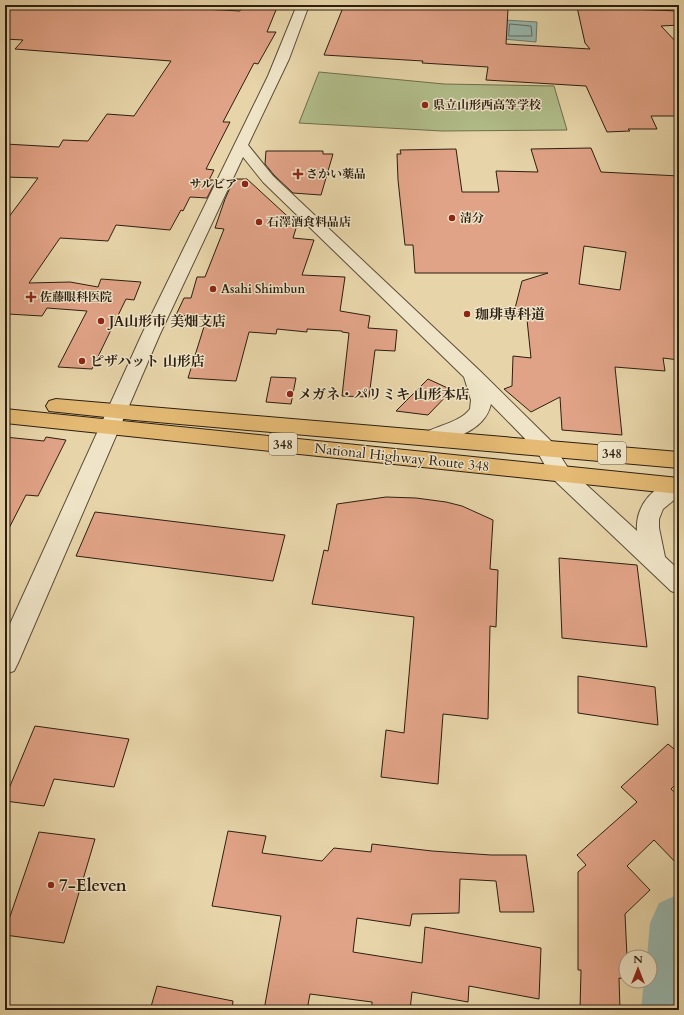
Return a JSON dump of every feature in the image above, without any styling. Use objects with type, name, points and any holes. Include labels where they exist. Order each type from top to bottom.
[{"type":"highway","name":"National Highway Route 348","points":[[5,400],[113,419],[679,486]]},
{"type":"highway","name":"National Highway Route 348","points":[[5,416],[113,419],[544,446],[679,460]]},
{"type":"street","points":[[5,663],[113,419],[241,145],[279,69],[295,31],[303,5]]},
{"type":"street","points":[[241,145],[268,179],[472,374],[544,446],[560,473],[679,584]]},
{"type":"street","points":[[430,439],[459,429],[479,411],[481,402],[472,374]]},
{"type":"street","points":[[657,564],[649,543],[647,529],[649,516],[654,504],[662,496],[679,486]]},
{"type":"green space","points":[[319,72],[444,84],[554,86],[567,130],[442,131],[299,123]]},
{"type":"water","points":[[505,20],[537,22],[536,42],[503,39]]},
{"type":"building","points":[[5,5],[132,5],[240,11],[243,5],[278,5],[267,32],[276,32],[258,64],[254,63],[223,122],[230,122],[206,169],[214,170],[209,180],[216,180],[207,198],[190,197],[183,211],[181,210],[170,230],[116,225],[108,241],[60,238],[29,283],[70,282],[98,287],[101,279],[141,282],[134,300],[126,299],[92,369],[58,367],[87,311],[47,308],[42,316],[8,314],[5,318],[5,222],[38,178],[5,177],[5,144],[59,147],[63,140],[88,141],[107,114],[134,116],[171,61],[15,49],[23,40],[5,39]]},
{"type":"building","points":[[344,5],[432,5],[508,9],[506,44],[590,49],[585,43],[577,7],[679,11],[679,25],[661,26],[679,45],[679,116],[651,116],[657,129],[628,129],[630,131],[607,132],[586,86],[486,80],[488,67],[422,63],[423,61],[324,55]]},
{"type":"building","points":[[591,148],[601,172],[679,176],[679,360],[663,358],[665,371],[615,367],[622,435],[562,430],[560,397],[531,412],[504,389],[512,386],[513,356],[531,358],[526,310],[513,316],[522,281],[548,273],[415,273],[413,245],[405,245],[398,180],[397,154],[401,154],[400,150],[456,149],[462,192],[499,192],[496,171],[538,172],[531,149]],"holes":[[[584,246],[626,252],[620,290],[579,284]]]},
{"type":"building","points":[[266,151],[323,151],[323,154],[333,154],[321,195],[293,193],[265,164]]},
{"type":"building","points":[[234,179],[247,179],[297,225],[293,238],[314,240],[302,275],[345,277],[340,311],[370,316],[368,328],[397,330],[395,351],[375,350],[369,397],[342,396],[349,333],[342,331],[307,329],[307,332],[277,329],[276,334],[249,332],[236,381],[188,378],[207,317],[176,315],[184,298],[191,298],[197,277],[205,277],[224,229],[215,228]]},
{"type":"building","points":[[271,377],[296,378],[291,404],[266,402]]},
{"type":"building","points":[[428,379],[452,390],[428,415],[396,411]]},
{"type":"building","points":[[5,437],[44,441],[46,437],[66,440],[38,496],[26,495],[5,536]]},
{"type":"building","points":[[386,497],[416,498],[446,502],[462,506],[493,520],[490,569],[498,570],[496,627],[490,626],[488,719],[443,714],[438,784],[381,777],[386,730],[404,733],[414,617],[312,604],[324,550],[328,551],[337,504]]},
{"type":"building","points":[[95,512],[285,535],[273,581],[76,556]]},
{"type":"building","points":[[559,558],[637,565],[647,647],[562,638]]},
{"type":"building","points":[[578,676],[655,687],[658,725],[578,713]]},
{"type":"building","points":[[35,726],[129,739],[114,787],[54,779],[44,806],[5,801]]},
{"type":"building","points":[[668,744],[679,753],[679,781],[671,789],[679,796],[679,866],[654,840],[627,866],[650,890],[625,914],[627,949],[618,949],[618,989],[619,989],[620,1010],[580,1010],[581,970],[578,970],[578,872],[586,865],[577,855],[637,802],[621,787]]},
{"type":"building","points":[[228,831],[266,836],[262,853],[322,861],[334,848],[371,852],[372,844],[432,851],[491,855],[526,855],[534,912],[500,912],[496,881],[460,879],[459,913],[412,914],[410,926],[357,918],[353,952],[422,963],[425,927],[541,948],[539,999],[469,986],[468,1002],[412,992],[410,1010],[395,1010],[372,1006],[372,1002],[310,994],[307,1010],[264,1010],[281,916],[212,906]]},
{"type":"building","name":"7-Eleven","points":[[39,832],[95,839],[64,943],[5,935],[5,931]]},
{"type":"building","points":[[157,986],[233,1001],[232,1010],[150,1010]]},
{"type":"waterway","points":[[672,1010],[679,923]]},
{"type":"place","name":"県立山形西高等学校","points":[[425,105]]},
{"type":"place","name":"さかい薬品","points":[[298,174]]},
{"type":"place","name":"サルビア","points":[[245,184]]},
{"type":"place","name":"清分","points":[[452,218]]},
{"type":"place","name":"石澤酒食料品店","points":[[259,222]]},
{"type":"place","name":"Asahi Shimbun","points":[[213,289]]},
{"type":"place","name":"佐藤眼科医院","points":[[31,297]]},
{"type":"place","name":"珈琲専科道","points":[[467,314]]},
{"type":"place","name":"JA山形市 美畑支店","points":[[101,321]]},
{"type":"place","name":"ピザハット 山形店","points":[[82,361]]},
{"type":"place","name":"メガネ・パリミキ 山形本店","points":[[290,394]]},
{"type":"place","name":"7-Eleven","points":[[51,885]]}]
